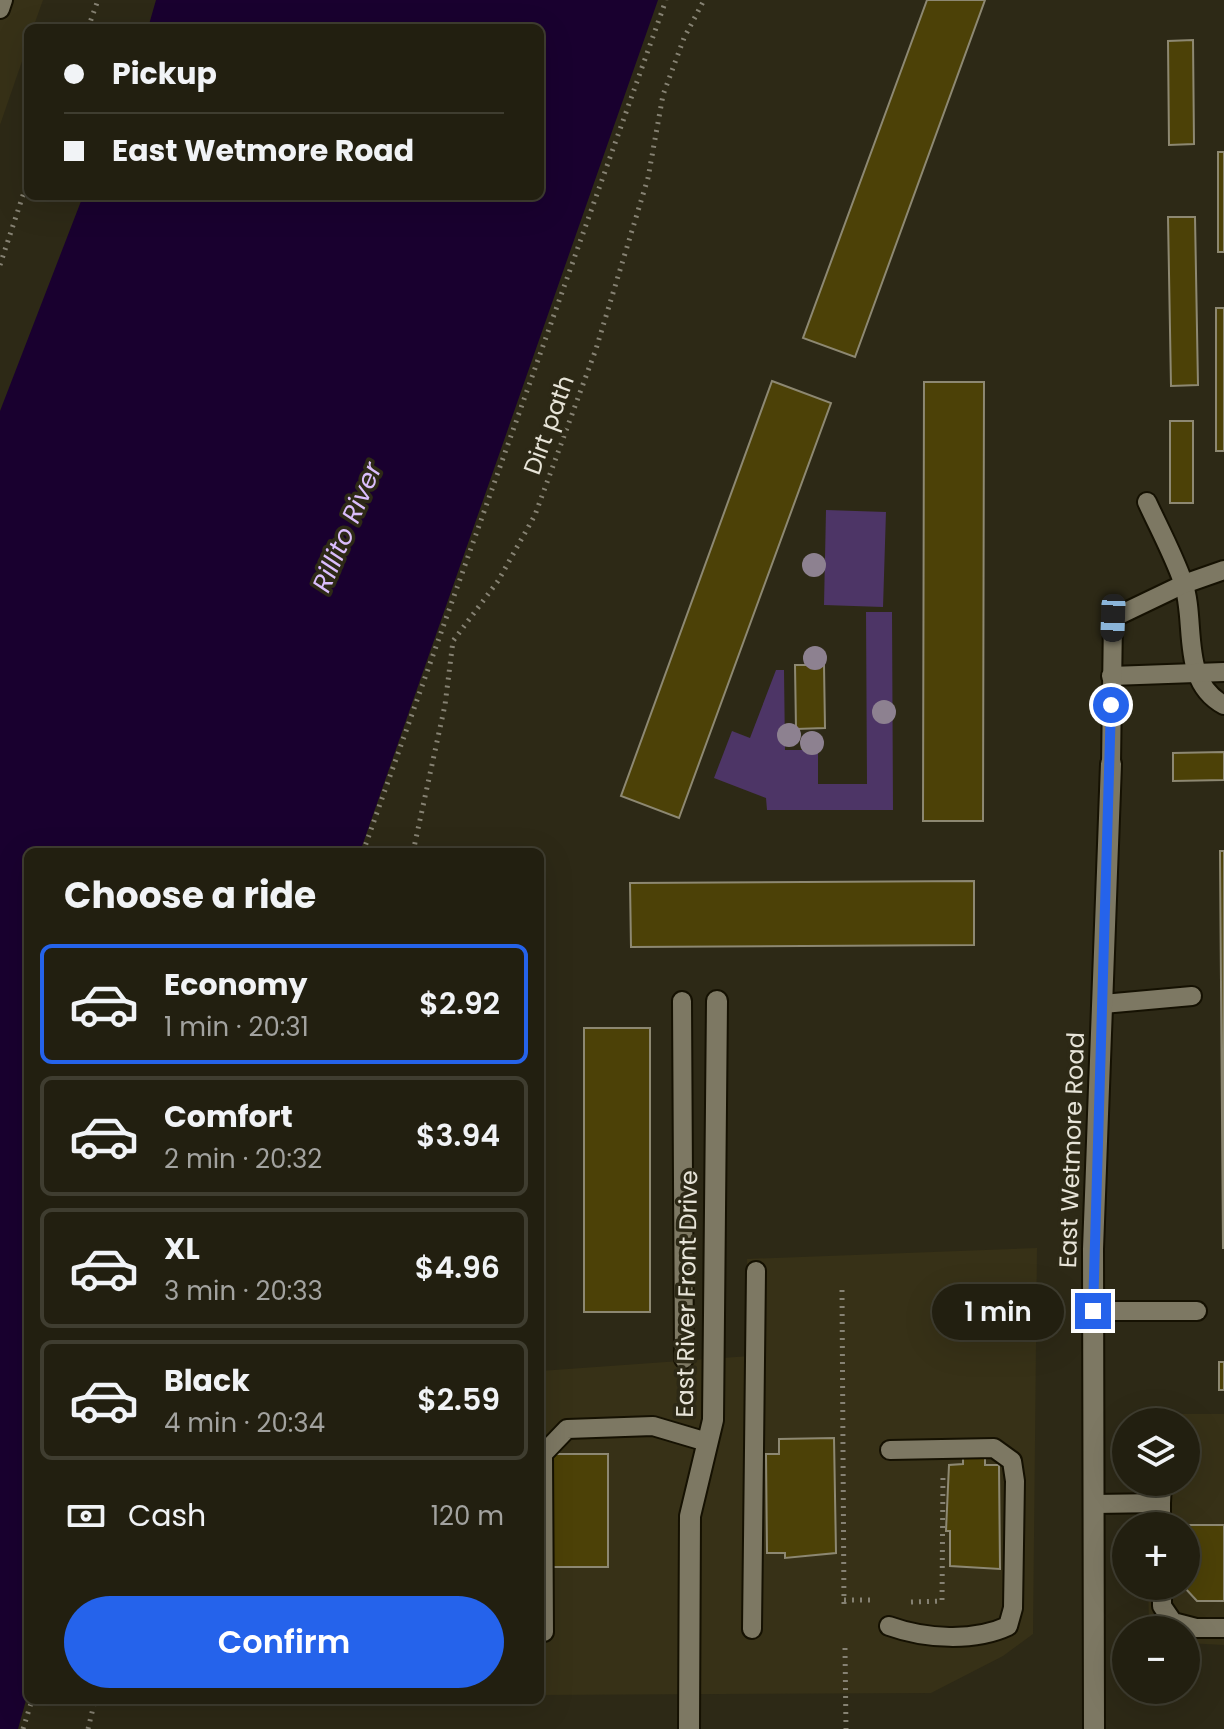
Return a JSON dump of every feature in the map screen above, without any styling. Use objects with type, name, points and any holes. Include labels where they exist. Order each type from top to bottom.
[{"type":"street","name":"East Wetmore Road","points":[[1094,1729],[1093,1311],[1111,764]]},
{"type":"street","name":"East River Front Drive","points":[[689,1729],[690,1516],[713,1420],[717,1001]]},
{"type":"lane","points":[[0,9],[3,0]]},
{"type":"lane","points":[[1147,502],[1184,584],[1196,673],[1212,699],[1224,705]]},
{"type":"lane","points":[[1111,764],[1113,618],[1184,584],[1224,570]]},
{"type":"lane","points":[[1111,676],[1224,672]]},
{"type":"lane","points":[[1103,1004],[1192,996]]},
{"type":"lane","points":[[682,1001],[684,1359]]},
{"type":"lane","points":[[752,1629],[756,1271]]},
{"type":"lane","points":[[1093,1311],[1197,1311]]},
{"type":"lane","points":[[544,1453],[567,1429],[653,1426],[707,1442]]},
{"type":"lane","points":[[889,1626],[910,1633],[986,1636],[1008,1626],[1013,1608],[1015,1481],[1012,1461],[994,1448],[890,1450]]},
{"type":"lane","points":[[1161,1496],[1161,1512]]},
{"type":"lane","points":[[1094,1504],[1161,1503]]},
{"type":"lane","points":[[1162,1600],[1162,1606],[1173,1622],[1196,1628],[1224,1628]]},
{"type":"path","points":[[89,24],[98,0]]},
{"type":"path","points":[[364,848],[666,0]]},
{"type":"path","name":"Dirt path","points":[[414,848],[445,705],[453,641],[498,581],[535,515],[596,349],[648,178],[663,95],[684,38],[704,0]]},
{"type":"path","points":[[0,265],[24,192]]},
{"type":"path","points":[[842,1290],[844,1604],[873,1600]]},
{"type":"path","points":[[911,1602],[942,1601],[943,1462]]},
{"type":"path","points":[[845,1648],[846,1729]]},
{"type":"path","points":[[23,1729],[31,1704]]},
{"type":"path","points":[[88,1729],[94,1704]]},
{"type":"shaded area","points":[[0,0],[43,0],[34,24],[24,24],[24,56],[0,125]]},
{"type":"shaded area","points":[[826,510],[886,512],[883,607],[824,605]]},
{"type":"shaded area","points":[[866,612],[892,612],[893,810],[767,810],[766,798],[714,778],[732,731],[750,738],[776,670],[784,670],[785,750],[818,750],[818,784],[867,784]]},
{"type":"shaded area","points":[[1037,1248],[1033,1634],[1003,1656],[931,1693],[544,1695],[544,1371],[750,1356],[747,1259]]},
{"type":"shaded area","points":[[1200,1414],[1224,1414],[1224,1645],[1200,1644],[1200,1616],[1149,1616],[1148,1600],[1200,1600],[1200,1512],[1146,1512],[1145,1496],[1200,1496]]},
{"type":"water","name":"Rillito River","points":[[156,0],[658,0],[361,848],[24,848],[25,1704],[18,1729],[0,1729],[0,411],[81,200],[544,200],[544,24],[149,24]]},
{"type":"building","points":[[927,0],[985,0],[855,357],[803,338]]},
{"type":"building","points":[[1193,40],[1194,144],[1169,145],[1168,41]]},
{"type":"building","points":[[1218,152],[1224,152],[1224,252],[1218,252]]},
{"type":"building","points":[[1168,217],[1195,217],[1198,385],[1171,386]]},
{"type":"building","points":[[1216,308],[1224,308],[1224,451],[1216,451]]},
{"type":"building","points":[[772,381],[831,403],[679,818],[621,796]]},
{"type":"building","points":[[924,382],[984,382],[983,821],[923,821]]},
{"type":"building","points":[[1170,421],[1193,421],[1193,503],[1170,503]]},
{"type":"building","points":[[795,665],[824,665],[825,728],[796,729]]},
{"type":"building","points":[[1224,752],[1224,780],[1173,781],[1173,753]]},
{"type":"building","points":[[1220,851],[1224,851],[1223,1249]]},
{"type":"building","points":[[974,881],[974,945],[631,947],[630,883]]},
{"type":"building","points":[[584,1028],[650,1028],[650,1312],[584,1312]]},
{"type":"building","points":[[1219,1362],[1224,1362],[1224,1390],[1219,1390]]},
{"type":"building","points":[[834,1438],[836,1553],[785,1558],[785,1553],[767,1553],[766,1454],[779,1454],[779,1439]]},
{"type":"building","points":[[553,1454],[608,1454],[608,1567],[553,1567]]},
{"type":"building","points":[[963,1458],[985,1458],[985,1465],[999,1465],[1000,1569],[950,1566],[950,1531],[946,1531],[949,1465],[963,1464]]},
{"type":"building","points":[[1200,1525],[1224,1525],[1224,1601],[1197,1601],[1200,1600]]},
{"type":"route","points":[[1093,1311],[1111,705]]}]
